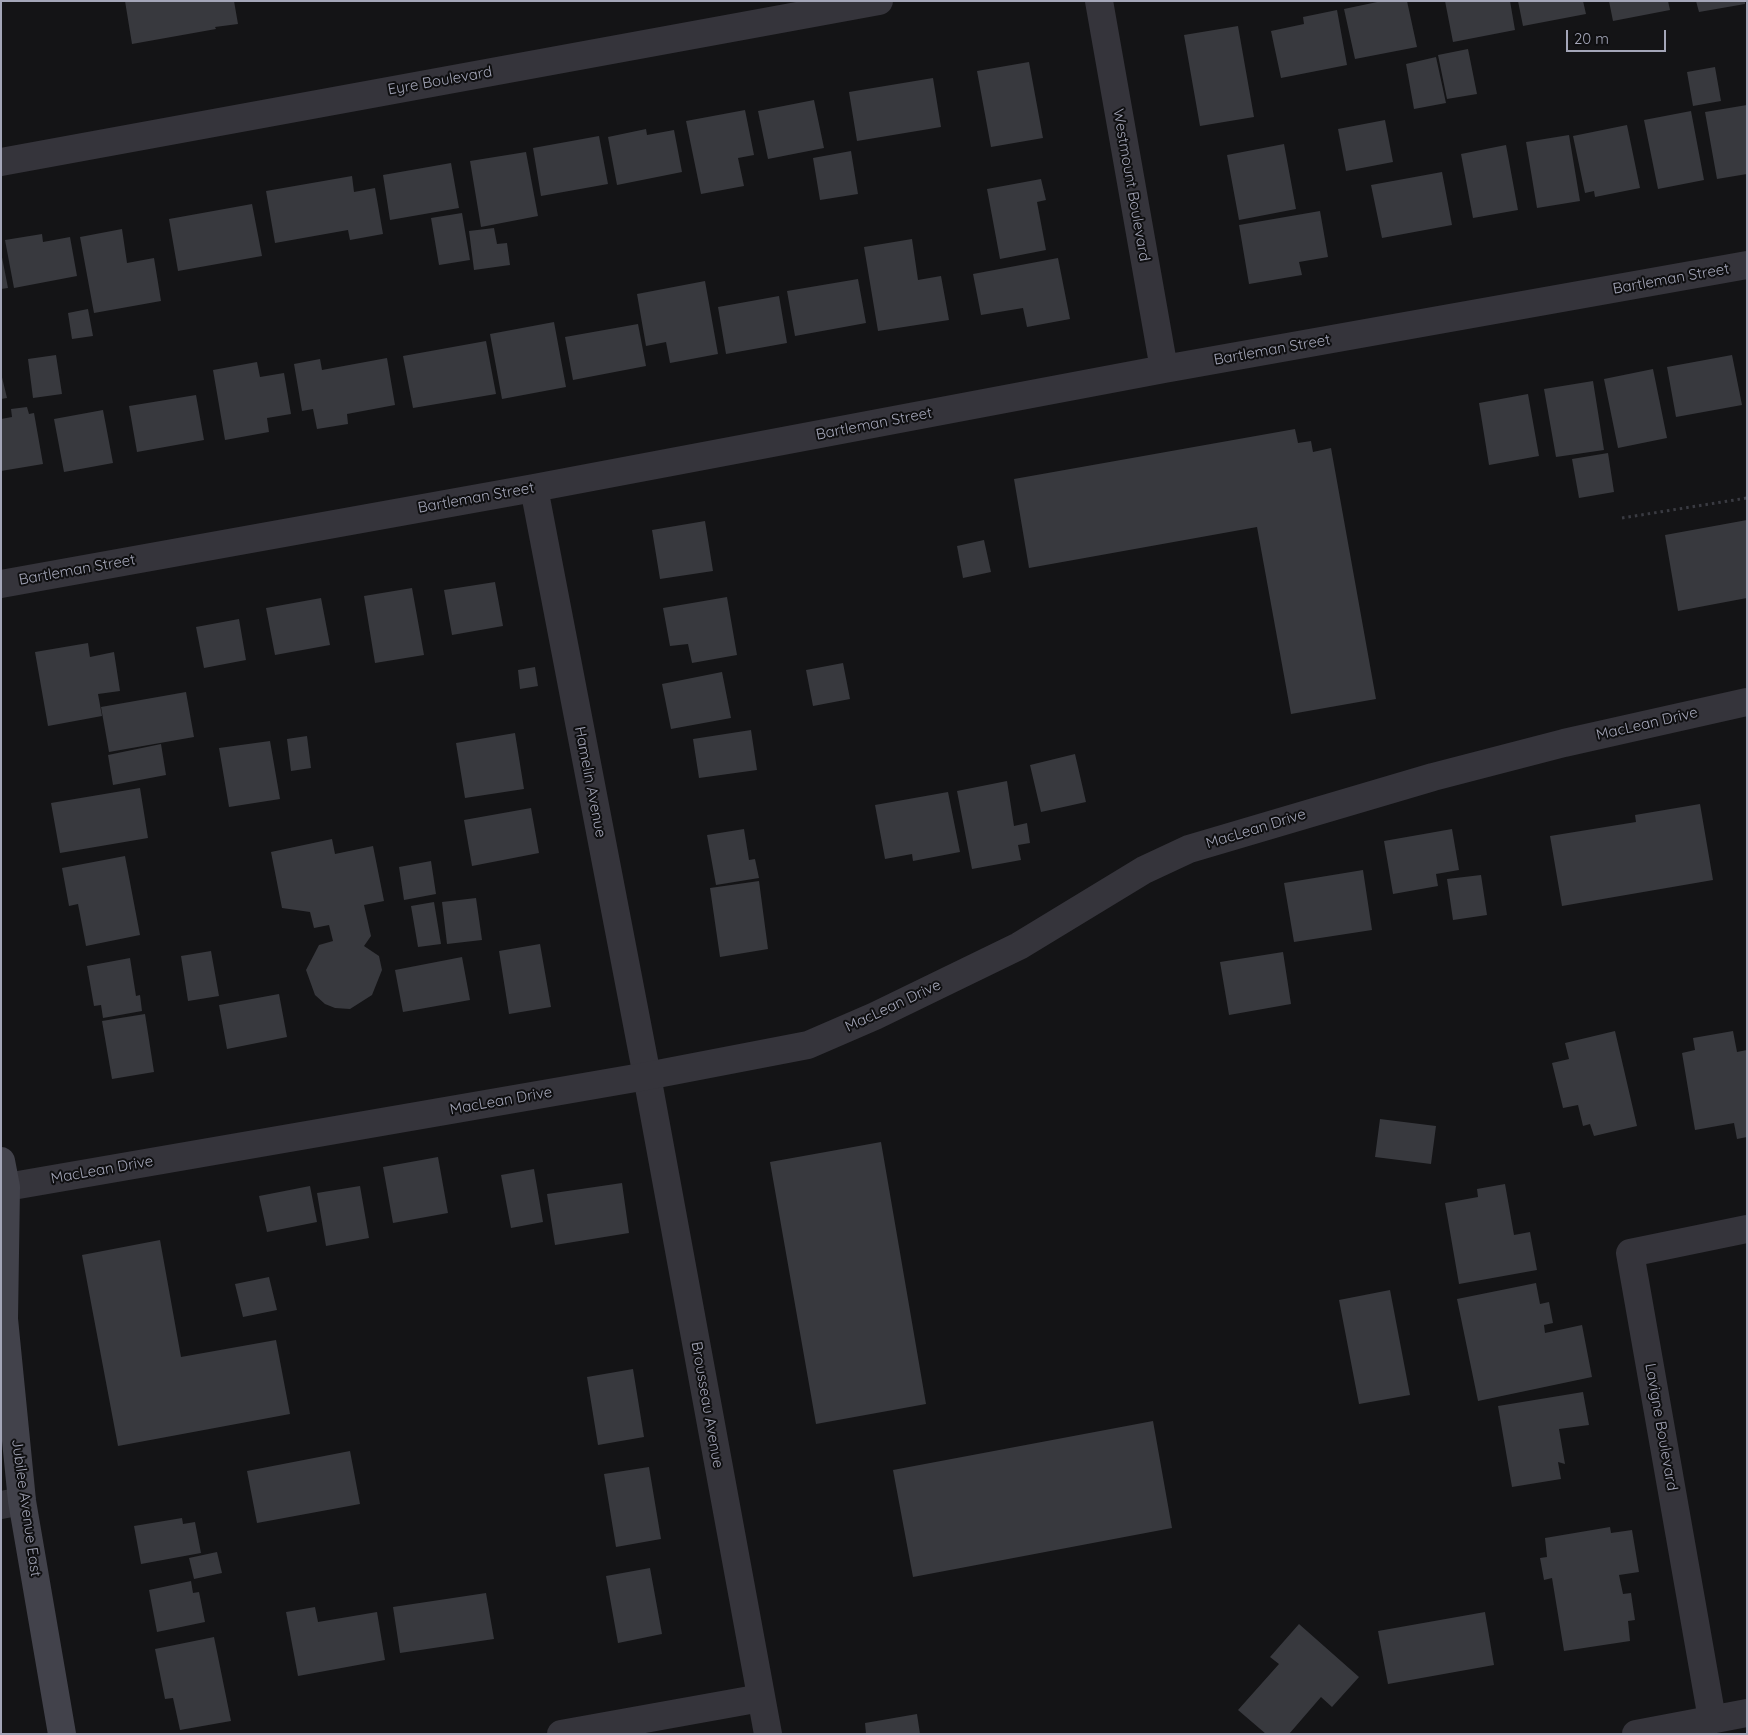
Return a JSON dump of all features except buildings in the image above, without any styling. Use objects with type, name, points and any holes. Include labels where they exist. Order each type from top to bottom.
[{"type":"main road","name":"Jubilee Avenue East","points":[[3,1179],[4,1319],[12,1503],[62,1734]]},
{"type":"street","name":"Eyre Boulevard","points":[[1,162],[879,1]]},
{"type":"street","name":"Westmount Boulevard","points":[[1098,1],[1164,369]]},
{"type":"street","name":"Bartleman Street","points":[[1,584],[534,488],[1164,369],[1747,265]]},
{"type":"street","name":"Hamelin Avenue","points":[[534,488],[646,1076]]},
{"type":"street","name":"MacLean Drive","points":[[3,1179],[646,1076],[808,1045],[876,1016],[1019,946],[1144,870],[1189,849],[1433,777],[1564,743],[1747,702]]},
{"type":"street","name":"Brousseau Avenue","points":[[646,1076],[768,1734]]},
{"type":"street","name":"Lavigne Boulevard","points":[[1712,1719],[1630,1253],[1747,1229]]},
{"type":"street","points":[[561,1734],[762,1698]]},
{"type":"street","points":[[1636,1734],[1747,1713]]},
{"type":"path","points":[[1622,518],[1747,498]]}]
